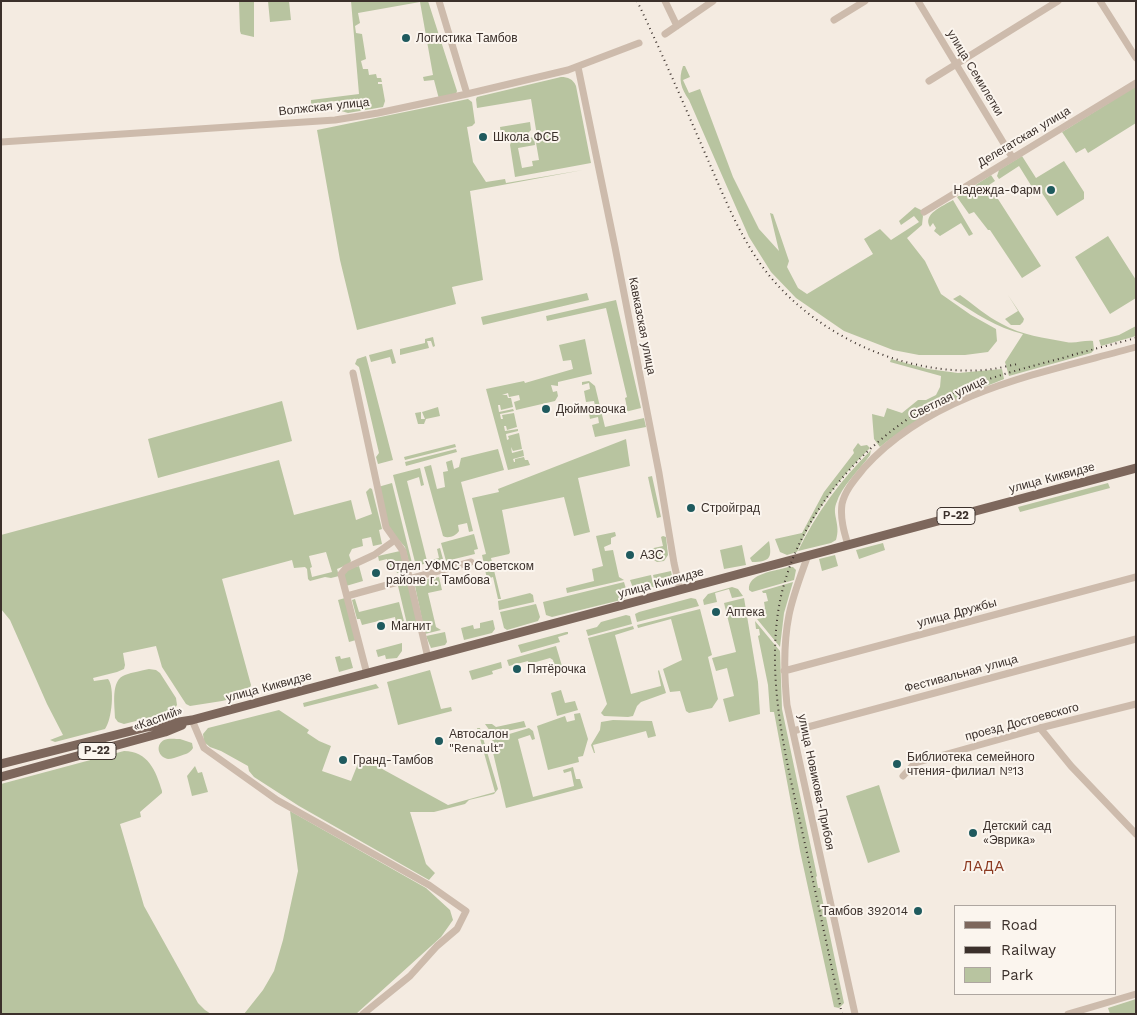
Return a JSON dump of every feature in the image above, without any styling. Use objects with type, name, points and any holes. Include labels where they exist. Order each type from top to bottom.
[{"type":"main road","name":"улица Киквидзе","points":[[192,720],[1136,468]]},
{"type":"main road","name":"«Каспий»","points":[[1,764],[147,727],[192,720]]},
{"type":"main road","name":"«Каспий»","points":[[1,777],[165,732],[192,720]]},
{"type":"street","points":[[439,1],[466,94]]},
{"type":"street","points":[[666,1],[677,26]]},
{"type":"street","points":[[665,34],[713,1]]},
{"type":"street","points":[[834,20],[865,1]]},
{"type":"street","name":"улица Семилетки","points":[[918,1],[1012,157]]},
{"type":"street","points":[[929,81],[1058,1]]},
{"type":"street","points":[[1100,1],[1136,58]]},
{"type":"street","name":"Волжская улица","points":[[1,142],[336,120],[466,94],[578,67],[639,42]]},
{"type":"street","name":"Кавказская улица","points":[[578,67],[615,247],[680,590]]},
{"type":"street","name":"Делегатская улица","points":[[924,212],[1136,82]]},
{"type":"street","name":"Светлая улица","points":[[848,545],[842,516],[842,503],[846,493],[860,473],[878,454],[906,431],[934,414],[983,392],[1136,347]]},
{"type":"street","points":[[353,373],[386,527],[403,551],[428,658]]},
{"type":"street","points":[[367,674],[341,577],[344,570],[374,555],[395,540]]},
{"type":"street","name":"улица Новикова-Прибоя","points":[[808,555],[789,614],[784,654],[787,705],[855,1014]]},
{"type":"street","points":[[347,596],[471,562]]},
{"type":"street","name":"улица Дружбы","points":[[784,671],[1136,577]]},
{"type":"street","name":"Фестивальная улица","points":[[793,731],[1136,639]]},
{"type":"street","name":"проезд Достоевского","points":[[903,776],[915,762],[1136,704]]},
{"type":"street","points":[[192,720],[204,748],[277,800],[429,885],[466,911],[457,929],[437,946],[410,976],[363,1014]]},
{"type":"street","points":[[1040,728],[1071,766],[1136,834]]},
{"type":"street","points":[[1068,1014],[1136,994]]},
{"type":"green space","points":[[239,1],[254,1],[254,37],[241,34]]},
{"type":"green space","points":[[268,1],[289,1],[291,20],[270,22]]},
{"type":"green space","points":[[351,1],[428,1],[457,91],[456,94],[439,99],[434,80],[424,81],[423,77],[433,75],[420,2],[358,13],[360,23],[355,26],[356,33],[362,34],[366,59],[361,61],[363,69],[368,69],[369,75],[376,74],[377,78],[381,78],[382,82],[378,82],[378,84],[382,84],[385,101],[383,107],[348,113],[338,110],[336,101],[311,104],[311,100],[359,94]]},
{"type":"green space","points":[[683,66],[685,66],[690,77],[683,80],[689,93],[700,89],[733,177],[759,229],[779,251],[770,213],[773,214],[789,261],[787,267],[798,288],[807,294],[873,254],[864,239],[880,229],[891,240],[919,222],[914,216],[901,225],[899,221],[915,207],[921,210],[923,216],[922,225],[907,238],[925,261],[941,294],[971,315],[996,329],[997,341],[988,352],[965,355],[919,355],[893,350],[844,331],[796,298],[771,272],[749,237],[682,88],[681,76]]},
{"type":"green space","points":[[561,77],[570,79],[576,86],[591,163],[515,177],[511,142],[534,137],[535,145],[518,148],[522,168],[533,166],[532,161],[539,160],[531,99],[477,108],[476,99],[477,97]]},
{"type":"green space","points":[[1136,86],[1136,123],[1088,153],[1085,148],[1076,153],[1062,132]]},
{"type":"green space","points":[[468,99],[472,102],[475,123],[467,127],[473,162],[486,182],[505,179],[506,183],[583,170],[470,191],[483,280],[452,287],[456,304],[357,330],[340,260],[317,130]]},
{"type":"green space","points":[[530,122],[531,130],[527,134],[506,137],[501,134],[500,127]]},
{"type":"green space","points":[[1022,156],[1036,178],[1064,161],[1084,192],[1084,199],[1057,216],[1042,193],[1037,195],[1019,166],[999,179],[997,176],[999,170]]},
{"type":"green space","points":[[991,175],[995,181],[989,185],[1041,266],[1022,278],[990,230],[974,212],[969,214],[957,197]]},
{"type":"green space","points":[[953,200],[973,234],[969,236],[961,223],[940,236],[934,231],[936,228],[933,223],[930,227],[928,222],[931,214]]},
{"type":"green space","points":[[1108,236],[1136,280],[1136,298],[1110,314],[1075,257]]},
{"type":"green space","points":[[587,293],[589,300],[483,325],[481,317]]},
{"type":"green space","points":[[960,295],[991,318],[1009,328],[1033,336],[1066,342],[1093,341],[1094,350],[1091,353],[1009,376],[1005,362],[1023,334],[995,324],[953,299]]},
{"type":"green space","points":[[1008,295],[1024,319],[1020,325],[1011,325],[1005,319],[1018,311]]},
{"type":"green space","points":[[616,300],[641,408],[613,415],[612,412],[627,408],[625,398],[627,397],[606,308],[547,321],[546,316]]},
{"type":"green space","points":[[1136,326],[1136,336],[1101,346],[1099,340],[1119,335]]},
{"type":"green space","points":[[433,337],[435,346],[433,347],[431,341],[427,341],[429,348],[400,355],[400,349],[425,343],[425,339]]},
{"type":"green space","points":[[585,339],[592,374],[558,382],[558,386],[551,385],[553,392],[557,391],[558,396],[555,401],[516,410],[514,402],[520,400],[519,395],[509,397],[508,393],[502,395],[507,395],[508,398],[511,398],[513,407],[501,410],[500,405],[498,405],[499,412],[513,409],[514,411],[500,414],[501,419],[503,419],[502,415],[514,413],[517,427],[507,430],[506,426],[504,426],[505,431],[518,429],[518,431],[506,434],[507,440],[509,439],[508,436],[519,433],[522,449],[513,451],[511,447],[512,453],[523,450],[524,456],[513,459],[514,462],[515,459],[524,457],[530,465],[508,470],[486,389],[524,381],[525,383],[573,369],[571,360],[563,361],[559,345]]},
{"type":"green space","points":[[392,349],[396,363],[392,364],[390,357],[371,362],[369,355]]},
{"type":"green space","points":[[366,356],[393,460],[378,464],[376,457],[379,453],[359,367],[355,364],[357,359]]},
{"type":"green space","points":[[891,359],[928,369],[958,373],[1002,369],[1004,379],[939,408],[909,426],[880,447],[874,439],[872,414],[884,417],[887,408],[902,413],[918,400],[926,400],[936,395],[940,387],[941,376],[890,362]]},
{"type":"green space","points":[[589,381],[595,386],[605,427],[644,418],[646,427],[595,437],[592,425],[599,423],[598,417],[590,419],[588,408],[595,406],[594,401],[586,402],[584,391],[590,389],[589,383],[582,385],[582,382]]},
{"type":"green space","points":[[282,401],[292,441],[158,478],[148,439]]},
{"type":"green space","points":[[438,407],[440,416],[426,419],[424,424],[418,424],[415,413],[421,412],[421,419],[425,419],[422,412]]},
{"type":"green space","points":[[626,439],[630,466],[578,478],[590,532],[574,536],[564,497],[502,510],[510,552],[509,554],[491,558],[501,599],[498,599],[493,577],[487,579],[482,555],[486,554],[472,498],[499,492],[498,489]]},
{"type":"green space","points":[[858,443],[861,446],[867,445],[870,448],[828,496],[811,523],[797,552],[787,555],[780,552],[775,539],[802,533],[824,492],[854,453],[853,450]]},
{"type":"green space","points":[[455,444],[456,447],[405,460],[404,457]]},
{"type":"green space","points":[[456,449],[457,452],[406,466],[405,462]]},
{"type":"green space","points":[[498,449],[504,470],[461,482],[473,531],[469,532],[467,523],[458,525],[459,531],[454,536],[443,536],[424,467],[431,465],[437,489],[445,487],[443,472],[448,471],[446,462],[452,460],[454,469],[459,467],[461,458]]},
{"type":"green space","points":[[871,450],[870,455],[842,491],[836,504],[835,512],[838,530],[836,540],[798,551],[813,523],[830,498],[849,473]]},
{"type":"green space","points":[[279,460],[294,515],[351,500],[356,520],[372,514],[366,492],[370,488],[372,489],[382,529],[379,530],[382,544],[373,546],[371,537],[362,539],[363,546],[352,549],[349,555],[351,561],[349,564],[337,569],[339,576],[331,578],[325,577],[310,581],[307,569],[305,567],[294,568],[292,560],[222,579],[251,685],[247,695],[190,706],[186,704],[162,667],[156,646],[123,653],[124,669],[93,678],[94,681],[108,679],[110,683],[112,704],[105,729],[55,742],[50,740],[63,735],[47,704],[10,620],[1,609],[1,535]],"holes":[[[326,552],[332,572],[312,577],[309,556]]]},
{"type":"green space","points":[[420,468],[424,485],[421,486],[419,477],[407,481],[427,561],[439,558],[437,549],[440,548],[443,559],[416,566],[393,475]]},
{"type":"green space","points":[[652,476],[661,517],[657,518],[648,477]]},
{"type":"green space","points":[[392,483],[413,567],[410,567],[405,547],[389,529],[378,487]]},
{"type":"green space","points":[[1108,483],[1110,488],[1020,512],[1018,507]]},
{"type":"green space","points":[[615,532],[616,536],[611,538],[611,544],[604,547],[605,551],[613,550],[619,577],[624,580],[567,593],[566,588],[594,581],[592,569],[603,566],[596,536]]},
{"type":"green space","points":[[474,534],[478,549],[474,550],[475,554],[446,561],[441,543]]},
{"type":"green space","points":[[661,537],[666,537],[668,555],[664,561],[657,562],[651,558],[649,549],[663,546]]},
{"type":"green space","points":[[769,541],[769,558],[763,561],[752,562],[750,558]]},
{"type":"green space","points":[[883,543],[885,550],[859,559],[856,550]]},
{"type":"green space","points":[[742,545],[746,565],[724,569],[720,550]]},
{"type":"green space","points":[[400,551],[406,571],[397,573],[395,567],[389,568],[387,559],[379,561],[378,556]]},
{"type":"green space","points":[[835,555],[838,566],[822,571],[819,559]]},
{"type":"green space","points":[[359,566],[363,581],[346,586],[343,573],[348,569]]},
{"type":"green space","points":[[793,567],[796,570],[794,580],[752,592],[749,590],[750,584],[757,576]]},
{"type":"green space","points":[[671,571],[672,576],[669,582],[656,587],[653,575]]},
{"type":"green space","points":[[651,575],[654,587],[638,591],[633,588],[630,580]]},
{"type":"green space","points":[[439,577],[442,590],[428,593],[436,627],[441,630],[425,634],[414,581]]},
{"type":"green space","points":[[624,582],[627,592],[625,599],[552,617],[546,615],[543,602]]},
{"type":"green space","points":[[793,582],[784,613],[780,647],[757,619],[763,618],[762,609],[765,608],[764,602],[768,601],[766,593],[762,591]]},
{"type":"green space","points":[[409,584],[418,622],[407,624],[398,586]]},
{"type":"green space","points":[[732,587],[738,589],[743,596],[732,598],[729,589],[715,593],[717,602],[704,605],[703,600],[708,594]]},
{"type":"green space","points":[[530,593],[533,595],[534,602],[499,610],[498,601]]},
{"type":"green space","points":[[345,598],[356,640],[349,642],[338,600]]},
{"type":"green space","points":[[691,598],[696,599],[699,606],[637,622],[635,614],[639,612]]},
{"type":"green space","points":[[744,598],[758,682],[760,714],[729,722],[723,699],[734,696],[727,668],[716,671],[712,658],[736,652],[724,603]]},
{"type":"green space","points":[[355,599],[359,612],[399,602],[405,625],[397,627],[395,617],[362,625],[360,619],[357,619],[352,600]]},
{"type":"green space","points":[[536,604],[540,617],[538,621],[507,630],[504,628],[500,612]]},
{"type":"green space","points":[[700,609],[712,655],[708,657],[718,699],[712,708],[689,713],[686,711],[680,691],[670,692],[663,669],[682,660],[671,619],[638,628],[637,625]]},
{"type":"green space","points":[[626,615],[630,616],[632,624],[588,636],[586,630],[597,627],[601,622]]},
{"type":"green space","points":[[493,620],[495,629],[492,633],[464,640],[461,628],[473,625],[474,629],[480,628],[480,623]]},
{"type":"green space","points":[[755,621],[780,651],[782,709],[818,888],[820,888],[844,1003],[839,1008],[834,1007],[800,851],[774,712],[770,712],[768,685],[758,636],[760,635],[759,629],[756,629]]},
{"type":"green space","points":[[633,626],[634,629],[615,635],[631,694],[661,686],[659,670],[666,693],[641,702],[633,716],[604,716],[601,713],[607,704],[588,638]]},
{"type":"green space","points":[[445,632],[447,642],[445,645],[431,648],[426,636]]},
{"type":"green space","points":[[566,632],[568,634],[558,637],[560,642],[521,653],[518,645]]},
{"type":"green space","points":[[402,643],[402,651],[397,658],[386,659],[385,655],[378,657],[376,650]]},
{"type":"green space","points":[[556,646],[562,666],[555,668],[553,660],[550,658],[529,664],[528,661],[509,666],[507,660]]},
{"type":"green space","points":[[340,656],[341,659],[350,657],[353,668],[339,672],[335,657]]},
{"type":"green space","points":[[501,662],[502,668],[492,671],[493,674],[472,680],[469,671]]},
{"type":"green space","points":[[149,669],[160,673],[176,698],[177,705],[172,712],[124,724],[118,722],[115,718],[114,700],[117,682],[125,675]]},
{"type":"green space","points":[[430,670],[441,709],[451,707],[452,711],[398,725],[387,682]]},
{"type":"green space","points":[[376,684],[379,688],[304,707],[303,703]]},
{"type":"green space","points":[[561,690],[565,703],[575,701],[578,710],[557,716],[551,693]]},
{"type":"green space","points":[[279,710],[309,730],[307,733],[331,746],[322,771],[351,781],[359,761],[363,762],[364,759],[448,805],[495,792],[477,728],[480,728],[498,789],[494,794],[469,800],[465,804],[434,812],[410,812],[426,864],[435,873],[429,880],[299,806],[254,777],[249,771],[248,766],[210,747],[204,742],[203,734],[208,728]]},
{"type":"green space","points":[[580,713],[588,739],[583,756],[578,757],[579,762],[548,770],[537,726],[565,716],[567,722],[575,720],[574,714]]},
{"type":"green space","points":[[613,720],[652,721],[656,736],[648,738],[646,731],[593,745],[594,753],[591,745],[600,730],[601,722]]},
{"type":"green space","points":[[524,721],[526,727],[497,733],[490,731],[485,724],[492,724],[496,727]]},
{"type":"green space","points":[[529,728],[533,731],[535,739],[532,740],[530,735],[518,739],[533,797],[574,786],[571,771],[564,773],[563,770],[573,767],[576,779],[580,779],[583,788],[506,808],[491,744],[493,739]]},
{"type":"green space","points":[[168,739],[180,739],[192,743],[193,748],[191,751],[171,759],[162,756],[159,751],[161,742]]},
{"type":"green space","points":[[124,751],[139,754],[145,758],[154,770],[162,791],[140,812],[141,817],[120,824],[144,906],[198,1003],[211,1014],[1,1014],[1,784]]},
{"type":"green space","points":[[195,766],[198,773],[202,772],[208,792],[192,796],[187,776]]},
{"type":"green space","points":[[879,785],[900,852],[868,863],[846,796]]},
{"type":"green space","points":[[290,811],[426,888],[450,910],[453,920],[441,937],[356,1014],[244,1014],[263,990],[274,971],[283,940],[298,871]]},
{"type":"green space","points":[[1136,999],[1136,1014],[1110,1014],[1108,1008]]},
{"type":"railway","points":[[637,1],[734,219],[758,261],[788,296],[837,333],[865,348],[894,359],[954,370],[985,370],[1018,364]]},
{"type":"railway","points":[[1072,355],[1136,338]]},
{"type":"railway","points":[[842,1014],[790,775],[777,698],[775,672],[777,620],[784,585],[796,550],[813,518],[834,488],[859,460],[886,435],[916,414],[947,396],[979,383],[1077,354]]},
{"type":"place","name":"Логистика Тамбов","points":[[406,38]]},
{"type":"place","name":"Школа ФСБ","points":[[483,137]]},
{"type":"place","name":"Надежда-Фарм","points":[[1051,190]]},
{"type":"place","name":"Дюймовочка","points":[[546,409]]},
{"type":"place","name":"Стройград","points":[[691,508]]},
{"type":"place","name":"АЗС","points":[[630,555]]},
{"type":"place","name":"Отдел УФМС в Советском районе г. Тамбова","points":[[376,573]]},
{"type":"place","name":"Аптека","points":[[716,612]]},
{"type":"place","name":"Магнит","points":[[381,626]]},
{"type":"place","name":"Пятёрочка","points":[[517,669]]},
{"type":"place","name":"Автосалон \"Renault\"","points":[[439,741]]},
{"type":"place","name":"Гранд-Тамбов","points":[[343,760]]},
{"type":"place","name":"Библиотека семейного чтения-филиал №13","points":[[897,764]]},
{"type":"place","name":"Детский сад «Эврика»","points":[[973,833]]},
{"type":"place","name":"Тамбов 392014","points":[[918,911]]},
{"type":"district","name":"ЛАДА","points":[[984,867]]}]
